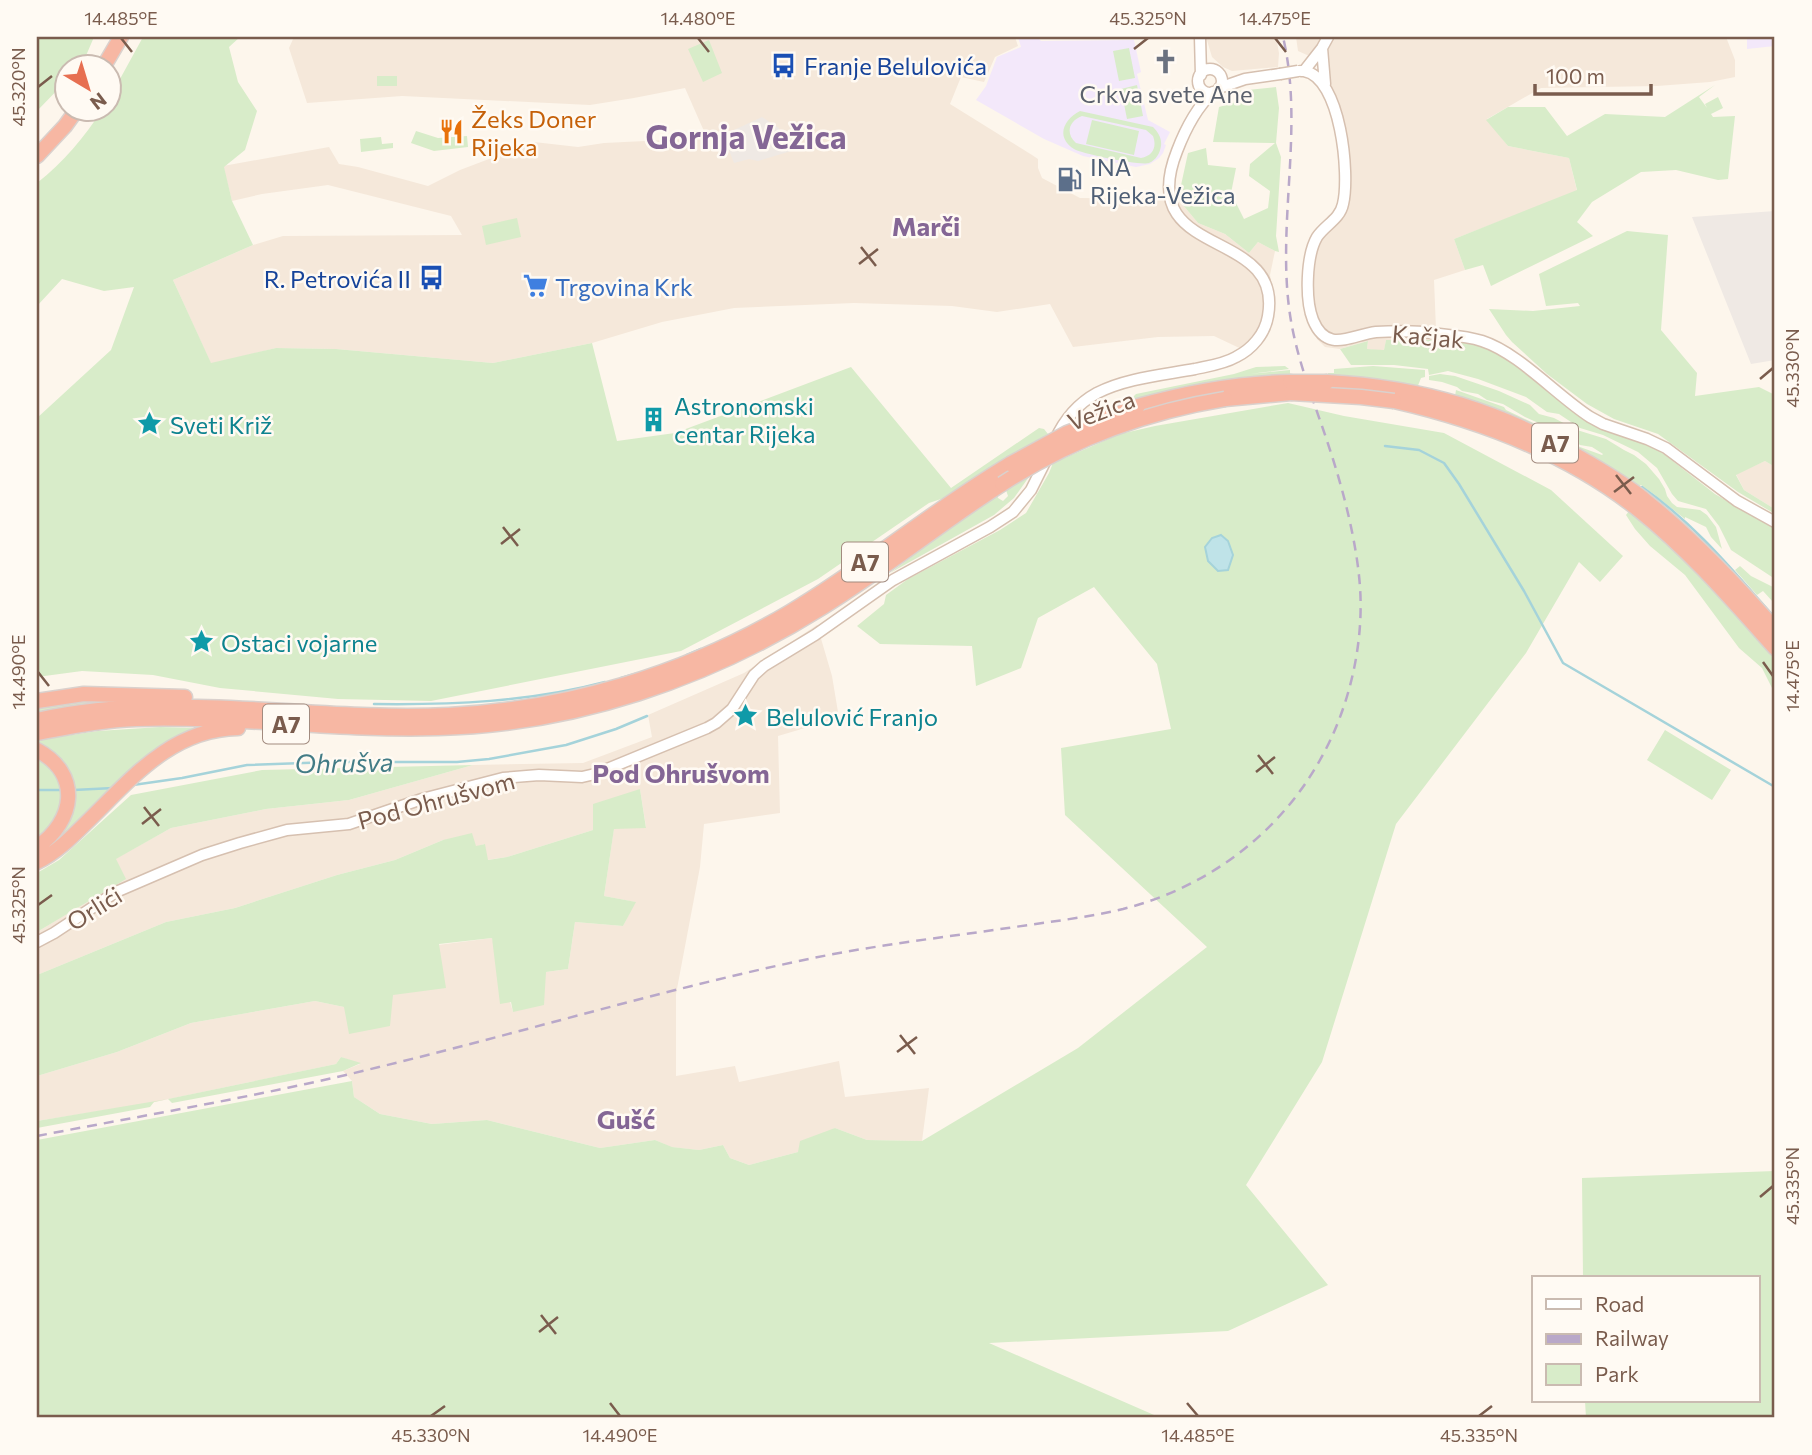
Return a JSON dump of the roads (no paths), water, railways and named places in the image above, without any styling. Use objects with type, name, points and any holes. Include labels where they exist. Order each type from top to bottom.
[{"type":"highway","points":[[37,156],[67,122]]},
{"type":"highway","name":"A7","points":[[1291,388],[1327,382],[1366,384],[1412,391],[1507,421],[1552,441],[1611,476],[1646,501],[1695,544],[1775,628]]},
{"type":"highway","name":"A7","points":[[37,733],[85,724],[136,719],[222,719],[357,728],[468,727],[533,712],[640,680],[715,651],[763,628],[821,593],[1010,464],[1067,433],[1138,406],[1210,389],[1261,383],[1394,401],[1456,416],[1523,441],[1587,474],[1638,509],[1706,572],[1775,648]]},
{"type":"highway","name":"Vežica","points":[[533,712],[601,704],[652,689],[720,663],[824,607],[1002,484],[1051,456],[1110,429],[1169,410],[1291,388]]},
{"type":"highway","points":[[37,701],[66,696],[108,694],[382,710],[509,704],[533,712]]},
{"type":"highway","name":"A7","points":[[37,720],[94,710],[203,705],[414,716],[533,712]]},
{"type":"highway","points":[[39,857],[77,832],[165,750],[194,736],[232,728],[436,735],[503,729],[533,712]]},
{"type":"highway","points":[[37,750],[59,768],[66,782],[68,797],[68,806],[62,822],[39,857]]},
{"type":"street","points":[[1301,71],[1322,48],[1328,37]]},
{"type":"street","points":[[1192,119],[1222,81],[1200,39]]},
{"type":"street","points":[[1192,119],[1200,80],[1200,39]]},
{"type":"street","points":[[1322,48],[1325,87]]},
{"type":"street","points":[[1200,80],[1206,70],[1245,79]]},
{"type":"street","points":[[1200,80],[1204,90],[1216,90],[1245,79],[1301,71],[1311,72],[1325,87]]},
{"type":"street","name":"Kačjak","points":[[1325,87],[1338,119],[1342,138],[1345,195],[1338,215],[1318,236],[1310,264],[1308,289],[1311,312],[1313,321],[1324,337],[1333,341],[1344,341],[1373,333],[1411,331],[1466,338],[1496,347],[1508,353],[1590,417],[1666,448],[1737,501],[1775,522]]},
{"type":"street","name":"Pod Ohrušvom","points":[[153,876],[202,855],[268,835],[302,827],[349,824],[422,799],[503,778],[595,774],[716,723],[732,709],[754,675],[764,666],[815,635],[877,591],[1013,512],[1031,490],[1061,428],[1084,401],[1118,385],[1211,366],[1237,357],[1259,337],[1266,323],[1268,302],[1264,284],[1249,262],[1183,224],[1172,206],[1169,181],[1173,160],[1192,119]]},
{"type":"street","name":"Orlići","points":[[37,942],[116,892],[153,876]]},
{"type":"water","points":[[1221,535],[1228,541],[1233,555],[1228,570],[1218,571],[1208,561],[1205,547],[1212,538]]},
{"type":"waterway","points":[[1385,446],[1419,450],[1444,463],[1524,591],[1563,663],[1775,787]]},
{"type":"waterway","points":[[1642,487],[1696,532],[1775,618]]},
{"type":"waterway","points":[[687,655],[701,649]]},
{"type":"waterway","points":[[621,678],[635,674]]},
{"type":"waterway","points":[[374,704],[490,701],[548,694],[605,682]]},
{"type":"waterway","name":"Ohrušva","points":[[133,785],[247,765],[457,762],[489,759],[566,745],[647,716]]},
{"type":"waterway","name":"Ohrušva","points":[[74,790],[113,788]]},
{"type":"waterway","name":"Ohrušva","points":[[37,790],[61,790]]},
{"type":"railway","points":[[37,1136],[337,1077],[694,985],[799,961],[1123,909],[1154,900],[1211,872],[1261,835],[1303,787],[1320,760],[1339,720],[1357,654],[1361,609],[1356,554],[1345,502],[1303,371],[1291,321],[1286,250],[1291,107],[1283,37]]},
{"type":"place","name":"Crkva svete Ane","points":[[1166,62]]},
{"type":"place","name":"Franje Belulovića","points":[[784,65]]},
{"type":"place","name":"Žeks Doner Rijeka","points":[[451,132]]},
{"type":"place","name":"INA Rijeka-Vežica","points":[[1070,180]]},
{"type":"place","name":"R. Petrovića II","points":[[431,278]]},
{"type":"place","name":"Trgovina Krk","points":[[535,286]]},
{"type":"place","name":"Astronomski centar Rijeka","points":[[654,419]]},
{"type":"place","name":"Sveti Križ","points":[[150,424]]},
{"type":"place","name":"Ostaci vojarne","points":[[201,642]]},
{"type":"place","name":"Belulović Franjo","points":[[746,716]]},
{"type":"district","name":"Gornja Vežica","points":[[746,136]]},
{"type":"district","name":"Marči","points":[[926,225]]},
{"type":"district","name":"Pod Ohrušvom","points":[[681,772]]},
{"type":"district","name":"Gušć","points":[[626,1118]]}]
